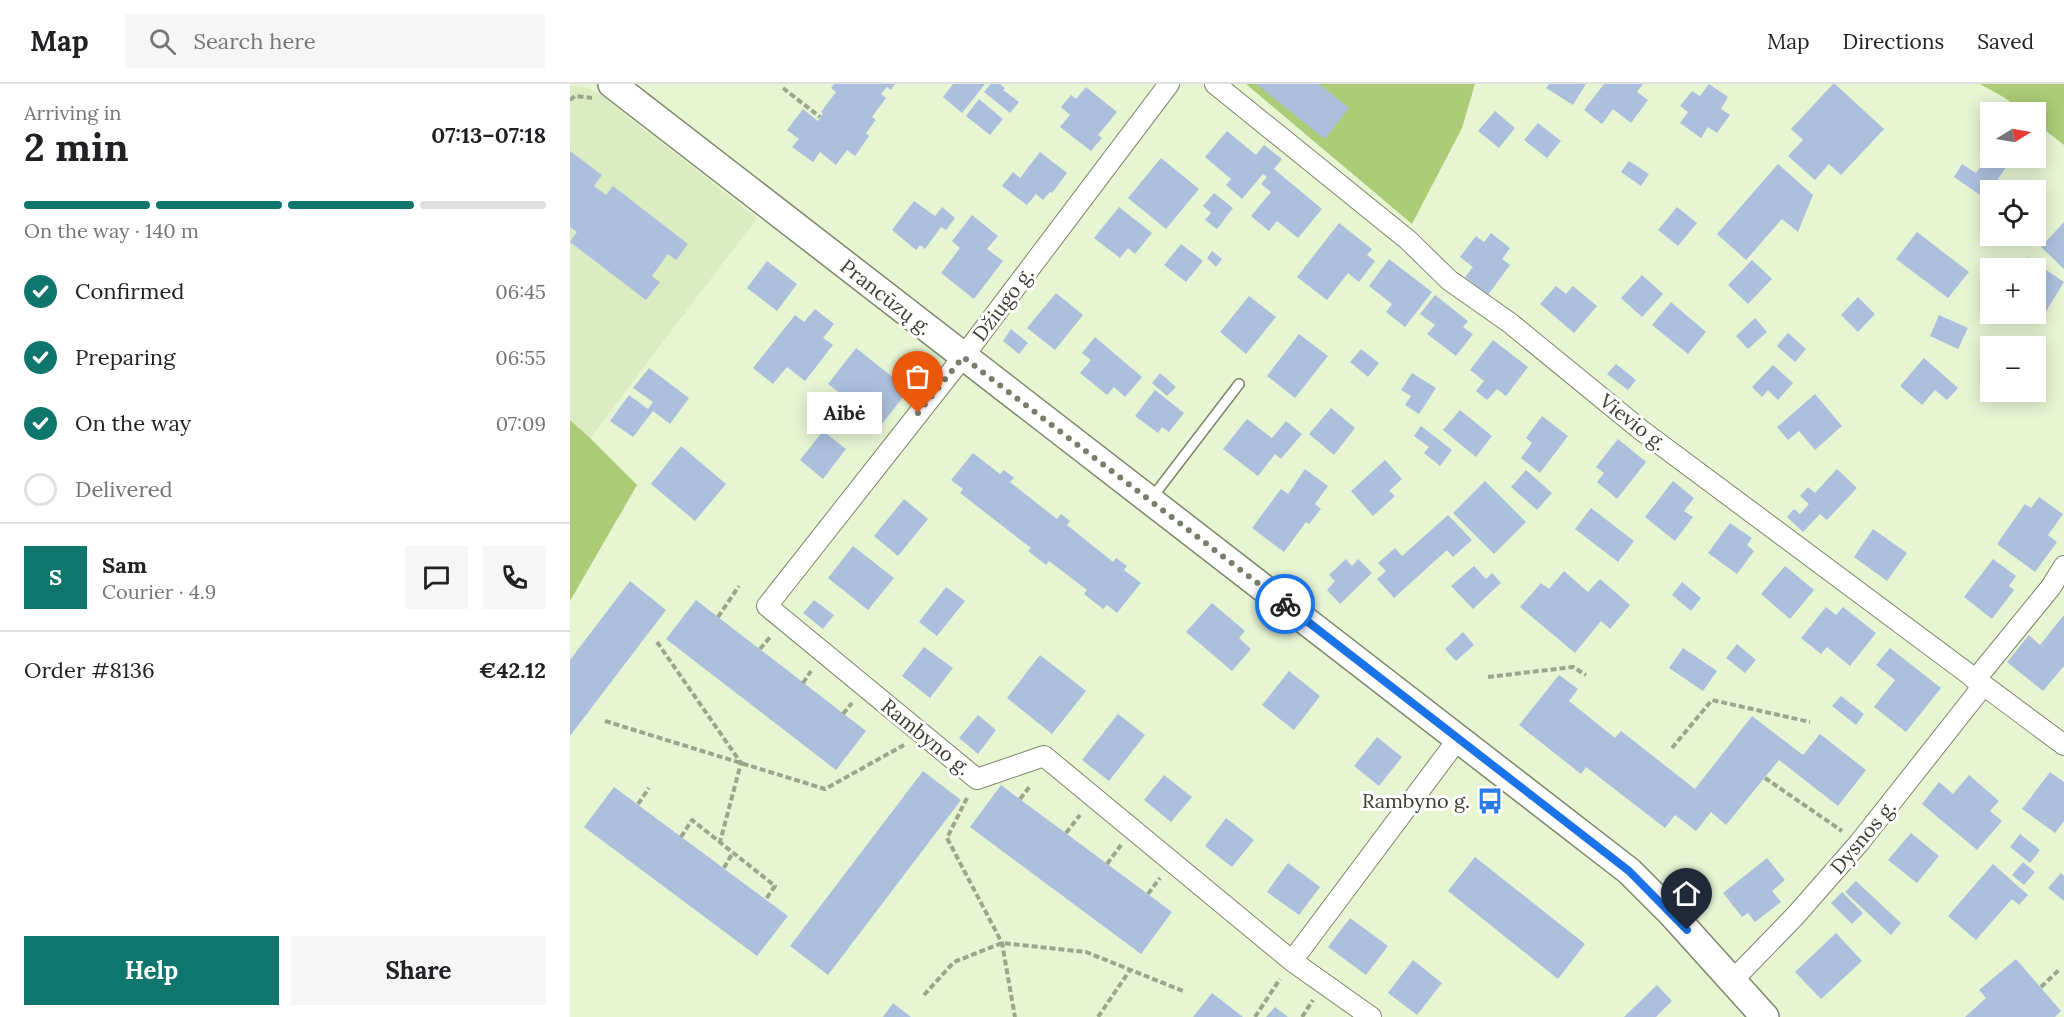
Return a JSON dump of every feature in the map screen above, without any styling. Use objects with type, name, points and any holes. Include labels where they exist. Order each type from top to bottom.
[{"type":"street","name":"Prancūzų g.","points":[[612,84],[1629,871],[1672,914],[1764,1017]]},
{"type":"street","name":"Džiugo g.","points":[[767,606],[963,357],[1169,84]]},
{"type":"street","name":"Vievio g.","points":[[1215,84],[1408,240],[1449,280],[1510,323],[1641,430],[2064,745]]},
{"type":"street","name":"Dysnos g.","points":[[1733,980],[1796,915],[1859,843],[2051,587],[2064,566]]},
{"type":"street","name":"Rambyno g.","points":[[767,606],[977,779],[1044,756],[1292,961],[1371,1017]]},
{"type":"street","points":[[1292,961],[1458,739]]},
{"type":"lane","points":[[1151,500],[1239,384]]},
{"type":"path","points":[[783,88],[820,117]]},
{"type":"path","points":[[718,617],[739,586]]},
{"type":"path","points":[[657,642],[741,763],[720,842]]},
{"type":"path","points":[[1488,677],[1573,667],[1586,675]]},
{"type":"path","points":[[1672,748],[1712,700],[1810,722]]},
{"type":"path","points":[[605,722],[825,789],[922,734]]},
{"type":"path","points":[[1765,778],[1859,843]]},
{"type":"path","points":[[977,779],[947,838],[1002,943],[1015,1017]]},
{"type":"path","points":[[638,804],[649,788]]},
{"type":"path","points":[[681,837],[693,820],[775,886],[766,899]]},
{"type":"path","points":[[724,868],[733,852]]},
{"type":"path","points":[[924,995],[954,962],[1002,943],[1086,952],[1183,991]]},
{"type":"path","points":[[1255,1017],[1292,961]]},
{"type":"path","points":[[2041,987],[2060,969]]},
{"type":"path","points":[[1098,1017],[1130,970]]},
{"type":"shaded area","points":[[570,86],[585,87],[598,93],[757,218],[590,438],[570,420]]},
{"type":"green space","points":[[1246,84],[1475,84],[1462,128],[1412,224]]},
{"type":"green space","points":[[1980,84],[2064,84],[2064,145],[2046,131],[2046,102],[2010,102]]},
{"type":"green space","points":[[570,420],[637,485],[570,601]]},
{"type":"building","points":[[834,84],[895,84],[891,90],[887,87],[881,94],[886,98],[872,117],[876,120],[866,133],[869,136],[855,156],[847,150],[836,165],[820,152],[813,162],[792,147],[799,139],[787,130],[803,109],[818,121],[823,113],[821,112],[836,92],[831,88]]},
{"type":"building","points":[[953,84],[985,84],[962,113],[943,97]]},
{"type":"building","points":[[991,84],[1000,84],[1005,88],[1003,90],[1019,102],[1010,113],[984,92]]},
{"type":"building","points":[[1256,84],[1319,84],[1349,108],[1325,139]]},
{"type":"building","points":[[1549,84],[1586,84],[1573,105],[1546,88]]},
{"type":"building","points":[[1604,84],[1643,84],[1637,92],[1648,100],[1631,123],[1613,109],[1602,124],[1584,110]]},
{"type":"building","points":[[1709,84],[1728,97],[1721,109],[1730,115],[1717,133],[1708,127],[1701,138],[1680,123],[1688,112],[1680,106],[1692,91],[1700,96]]},
{"type":"building","points":[[1833,84],[1884,129],[1841,175],[1829,164],[1815,180],[1788,156],[1803,140],[1791,129]]},
{"type":"building","points":[[1086,87],[1117,112],[1098,135],[1102,138],[1091,151],[1060,127],[1070,115],[1061,107],[1071,95],[1076,99]]},
{"type":"building","points":[[979,99],[1003,119],[990,135],[966,116]]},
{"type":"building","points":[[1495,111],[1515,128],[1499,148],[1478,131]]},
{"type":"building","points":[[1538,123],[1561,141],[1547,158],[1524,140]]},
{"type":"building","points":[[1227,131],[1256,155],[1264,145],[1282,159],[1274,169],[1322,209],[1298,238],[1277,221],[1269,231],[1251,216],[1271,192],[1261,184],[1267,177],[1263,174],[1242,199],[1226,185],[1231,179],[1205,157]]},
{"type":"building","points":[[570,151],[602,175],[594,186],[606,195],[613,186],[688,244],[676,260],[668,254],[652,276],[660,282],[646,300],[570,242],[577,232],[570,227]]},
{"type":"building","points":[[1040,152],[1067,173],[1052,193],[1050,192],[1043,200],[1036,194],[1027,205],[1002,186],[1013,172],[1020,178]]},
{"type":"building","points":[[1161,158],[1199,189],[1166,229],[1128,198]]},
{"type":"building","points":[[1629,161],[1649,174],[1641,186],[1621,172]]},
{"type":"building","points":[[1778,164],[1813,195],[1798,232],[1782,219],[1746,260],[1717,234]]},
{"type":"building","points":[[1962,164],[1976,173],[1980,167],[2005,168],[1997,180],[1980,180],[1980,195],[1954,177]]},
{"type":"building","points":[[1214,193],[1233,208],[1217,229],[1205,220],[1211,213],[1203,206]]},
{"type":"building","points":[[914,201],[935,216],[942,207],[955,218],[946,230],[941,227],[925,249],[920,245],[916,250],[892,230]]},
{"type":"building","points":[[1119,207],[1152,233],[1135,254],[1128,248],[1120,258],[1094,238]]},
{"type":"building","points":[[1677,207],[1697,223],[1678,246],[1658,230]]},
{"type":"building","points":[[972,215],[998,236],[987,249],[1003,261],[974,299],[941,273],[960,248],[952,241]]},
{"type":"building","points":[[2064,222],[2064,269],[2041,247],[2046,246],[2046,242]]},
{"type":"building","points":[[1339,223],[1372,249],[1367,255],[1375,261],[1359,282],[1348,273],[1327,300],[1297,277]]},
{"type":"building","points":[[1917,232],[1969,272],[1948,298],[1896,259]]},
{"type":"building","points":[[1491,233],[1510,248],[1502,259],[1510,265],[1488,295],[1465,277],[1473,267],[1460,257],[1476,236],[1484,242]]},
{"type":"building","points":[[1181,244],[1203,261],[1186,282],[1164,265]]},
{"type":"building","points":[[1212,251],[1222,259],[1216,267],[1207,258]]},
{"type":"building","points":[[1389,259],[1432,292],[1405,327],[1386,312],[1392,304],[1369,286]]},
{"type":"building","points":[[1752,260],[1772,279],[1748,304],[1728,285]]},
{"type":"building","points":[[767,261],[797,284],[777,311],[747,288]]},
{"type":"building","points":[[2046,270],[2064,282],[2046,311]]},
{"type":"building","points":[[1642,275],[1663,294],[1642,317],[1621,298]]},
{"type":"building","points":[[1556,286],[1566,294],[1573,286],[1597,306],[1574,333],[1540,304]]},
{"type":"building","points":[[1056,293],[1083,315],[1055,350],[1027,328]]},
{"type":"building","points":[[1435,295],[1468,321],[1463,327],[1473,334],[1456,356],[1427,334],[1435,325],[1420,314]]},
{"type":"building","points":[[1249,296],[1276,317],[1246,354],[1220,332]]},
{"type":"building","points":[[1858,297],[1875,314],[1858,332],[1841,315]]},
{"type":"building","points":[[1671,302],[1706,332],[1688,354],[1652,325]]},
{"type":"building","points":[[815,309],[834,324],[823,338],[833,345],[805,381],[787,367],[773,384],[753,368],[795,315],[804,322]]},
{"type":"building","points":[[1939,315],[1968,328],[1958,349],[1930,336]]},
{"type":"building","points":[[1755,318],[1767,332],[1748,349],[1736,336]]},
{"type":"building","points":[[1011,329],[1028,343],[1019,354],[1003,341]]},
{"type":"building","points":[[1788,333],[1806,349],[1795,362],[1777,346]]},
{"type":"building","points":[[1299,334],[1328,356],[1295,398],[1267,376]]},
{"type":"building","points":[[1095,337],[1142,377],[1125,397],[1114,387],[1107,395],[1080,373],[1091,360],[1082,353]]},
{"type":"building","points":[[1493,340],[1528,367],[1506,396],[1497,389],[1487,400],[1476,391],[1484,381],[1470,370]]},
{"type":"building","points":[[856,348],[909,390],[881,425],[828,384]]},
{"type":"building","points":[[1361,349],[1379,363],[1368,377],[1350,362]]},
{"type":"building","points":[[1924,358],[1958,388],[1947,400],[1935,390],[1922,405],[1900,386]]},
{"type":"building","points":[[1616,364],[1636,380],[1628,390],[1607,374]]},
{"type":"building","points":[[1773,365],[1793,383],[1778,400],[1768,390],[1762,397],[1752,387]]},
{"type":"building","points":[[649,368],[689,398],[670,424],[653,411],[633,437],[610,421],[629,395],[648,409],[653,402],[633,388]]},
{"type":"building","points":[[1160,373],[1176,387],[1167,396],[1152,383]]},
{"type":"building","points":[[1412,373],[1436,388],[1419,414],[1405,405],[1411,396],[1401,390]]},
{"type":"building","points":[[1155,390],[1184,413],[1169,432],[1162,427],[1158,433],[1135,416]]},
{"type":"building","points":[[1815,394],[1842,426],[1815,450],[1799,431],[1788,440],[1777,427]]},
{"type":"building","points":[[1331,408],[1355,428],[1334,455],[1309,434]]},
{"type":"building","points":[[1460,410],[1492,436],[1476,457],[1443,430]]},
{"type":"building","points":[[1542,416],[1568,436],[1540,473],[1521,458],[1532,443],[1526,438]]},
{"type":"building","points":[[1247,419],[1272,438],[1286,421],[1302,434],[1281,459],[1275,454],[1258,476],[1223,449]]},
{"type":"building","points":[[1421,426],[1452,450],[1440,466],[1424,453],[1429,447],[1414,436]]},
{"type":"building","points":[[823,431],[846,449],[823,479],[800,460]]},
{"type":"building","points":[[1618,439],[1646,462],[1617,499],[1597,482],[1604,473],[1596,467]]},
{"type":"building","points":[[681,446],[726,484],[695,521],[651,484]]},
{"type":"building","points":[[973,453],[1000,474],[1004,470],[1014,478],[1010,482],[1057,519],[1061,514],[1070,521],[1067,525],[1113,562],[1116,558],[1127,566],[1124,570],[1141,583],[1117,613],[1107,605],[1103,609],[1084,594],[1087,590],[1049,561],[1046,565],[1028,551],[1031,548],[960,493],[963,489],[951,480]]},
{"type":"building","points":[[1385,460],[1402,479],[1389,491],[1395,496],[1373,516],[1351,491]]},
{"type":"building","points":[[1305,469],[1328,486],[1315,504],[1321,509],[1309,524],[1306,522],[1284,552],[1252,528],[1281,489],[1288,494]]},
{"type":"building","points":[[1837,469],[1857,488],[1827,520],[1820,514],[1803,532],[1787,517],[1794,509],[1800,514],[1809,504],[1800,496],[1808,487],[1815,493]]},
{"type":"building","points":[[1526,470],[1552,493],[1537,510],[1511,487]]},
{"type":"building","points":[[1485,481],[1526,522],[1494,554],[1453,513]]},
{"type":"building","points":[[1673,481],[1694,498],[1684,511],[1693,517],[1675,541],[1645,517]]},
{"type":"building","points":[[2039,497],[2063,514],[2048,535],[2057,542],[2035,572],[1997,544],[2025,504],[2031,508]]},
{"type":"building","points":[[904,499],[928,519],[898,556],[874,536]]},
{"type":"building","points":[[1591,508],[1634,541],[1618,562],[1575,529]]},
{"type":"building","points":[[1448,515],[1472,540],[1453,557],[1447,550],[1394,598],[1377,579],[1386,571],[1378,563],[1395,548],[1402,556]]},
{"type":"building","points":[[1730,523],[1752,538],[1747,545],[1754,551],[1737,574],[1708,553]]},
{"type":"building","points":[[1873,529],[1907,553],[1887,581],[1854,557]]},
{"type":"building","points":[[853,546],[894,578],[868,610],[828,578]]},
{"type":"building","points":[[1346,559],[1352,566],[1358,559],[1372,573],[1340,604],[1327,590],[1335,581],[1329,575]]},
{"type":"building","points":[[1993,559],[2016,576],[2009,586],[2014,590],[1992,619],[1964,597]]},
{"type":"building","points":[[1474,566],[1486,579],[1492,573],[1501,583],[1473,609],[1451,586]]},
{"type":"building","points":[[1785,566],[1814,590],[1790,619],[1761,594]]},
{"type":"building","points":[[1564,571],[1588,592],[1600,579],[1630,605],[1610,629],[1601,621],[1575,653],[1520,607],[1541,583],[1549,589]]},
{"type":"building","points":[[630,581],[666,610],[570,736],[570,660]]},
{"type":"building","points":[[1682,582],[1701,598],[1691,611],[1672,595]]},
{"type":"building","points":[[946,587],[965,601],[937,636],[919,622]]},
{"type":"building","points":[[696,600],[866,731],[836,770],[666,639]]},
{"type":"building","points":[[814,600],[834,615],[823,629],[803,613]]},
{"type":"building","points":[[1212,603],[1245,631],[1239,638],[1251,649],[1232,671],[1186,632]]},
{"type":"building","points":[[1826,607],[1836,615],[1843,607],[1876,633],[1850,666],[1827,647],[1821,654],[1801,638]]},
{"type":"building","points":[[2064,615],[2064,666],[2043,691],[2007,662],[2029,635],[2040,645]]},
{"type":"building","points":[[1463,632],[1474,645],[1456,661],[1445,649]]},
{"type":"building","points":[[1737,644],[1756,660],[1745,673],[1726,658]]},
{"type":"building","points":[[924,647],[953,668],[930,698],[902,676]]},
{"type":"building","points":[[1683,648],[1717,671],[1703,691],[1669,668]]},
{"type":"building","points":[[1890,648],[1941,688],[1906,732],[1874,707],[1895,680],[1876,665]]},
{"type":"building","points":[[1040,655],[1086,691],[1052,734],[1007,698]]},
{"type":"building","points":[[1289,671],[1320,696],[1294,730],[1262,705]]},
{"type":"building","points":[[1559,675],[1578,689],[1569,701],[1615,738],[1621,731],[1695,789],[1752,716],[1803,755],[1820,734],[1866,770],[1838,806],[1779,760],[1726,825],[1711,812],[1696,831],[1675,815],[1665,828],[1586,767],[1581,774],[1519,725]]},
{"type":"building","points":[[1841,696],[1864,714],[1856,725],[1832,706]]},
{"type":"building","points":[[1118,714],[1145,735],[1109,781],[1082,760]]},
{"type":"building","points":[[978,715],[996,730],[978,754],[959,738]]},
{"type":"building","points":[[1377,737],[1402,757],[1379,786],[1354,766]]},
{"type":"building","points":[[923,771],[961,800],[828,975],[790,946]]},
{"type":"building","points":[[2050,772],[2064,782],[2064,821],[2055,833],[2022,809]]},
{"type":"building","points":[[1164,775],[1192,797],[1171,822],[1144,800]]},
{"type":"building","points":[[1969,775],[1999,801],[1990,811],[2002,821],[1977,850],[1922,804],[1939,782],[1953,794]]},
{"type":"building","points":[[1001,785],[1172,912],[1141,954],[970,827]]},
{"type":"building","points":[[614,787],[788,916],[757,956],[584,827]]},
{"type":"building","points":[[1226,818],[1254,840],[1232,867],[1205,846]]},
{"type":"building","points":[[1911,833],[1939,856],[1917,883],[1888,860]]},
{"type":"building","points":[[2020,834],[2040,850],[2030,863],[2010,847]]},
{"type":"building","points":[[1475,857],[1585,944],[1558,979],[1448,891]]},
{"type":"building","points":[[1767,858],[1785,880],[1772,891],[1781,902],[1755,922],[1748,913],[1742,917],[1723,893]]},
{"type":"building","points":[[2023,862],[2035,872],[2024,885],[2012,875]]},
{"type":"building","points":[[1288,863],[1320,887],[1299,915],[1267,892]]},
{"type":"building","points":[[1993,864],[2028,895],[2019,905],[2012,899],[1976,940],[1948,916]]},
{"type":"building","points":[[2061,873],[2064,876],[2064,901],[2048,888]]},
{"type":"building","points":[[1856,881],[1901,923],[1891,935],[1845,892]]},
{"type":"building","points":[[1842,892],[1863,913],[1852,924],[1831,903]]},
{"type":"building","points":[[1350,918],[1388,946],[1366,975],[1328,947]]},
{"type":"building","points":[[1836,933],[1862,961],[1821,999],[1795,972]]},
{"type":"building","points":[[2016,959],[2061,1011],[2055,1017],[1965,1017],[1986,998],[1979,990]]},
{"type":"building","points":[[1413,960],[1442,983],[1417,1015],[1388,993]]},
{"type":"building","points":[[1657,985],[1672,1001],[1656,1017],[1624,1017]]},
{"type":"building","points":[[1212,993],[1243,1017],[1193,1017]]},
{"type":"building","points":[[893,1003],[911,1017],[883,1017]]},
{"type":"building","points":[[1275,1007],[1288,1017],[1266,1017]]},
{"type":"way so far","points":[[918,413],[963,357],[1285,604]]},
{"type":"place","name":"Aibė","points":[[918,413]]},
{"type":"place","name":"Rambyno g.","points":[[1490,801]]},
{"type":"route","points":[[1285,604],[1629,871],[1687,930]]}]
